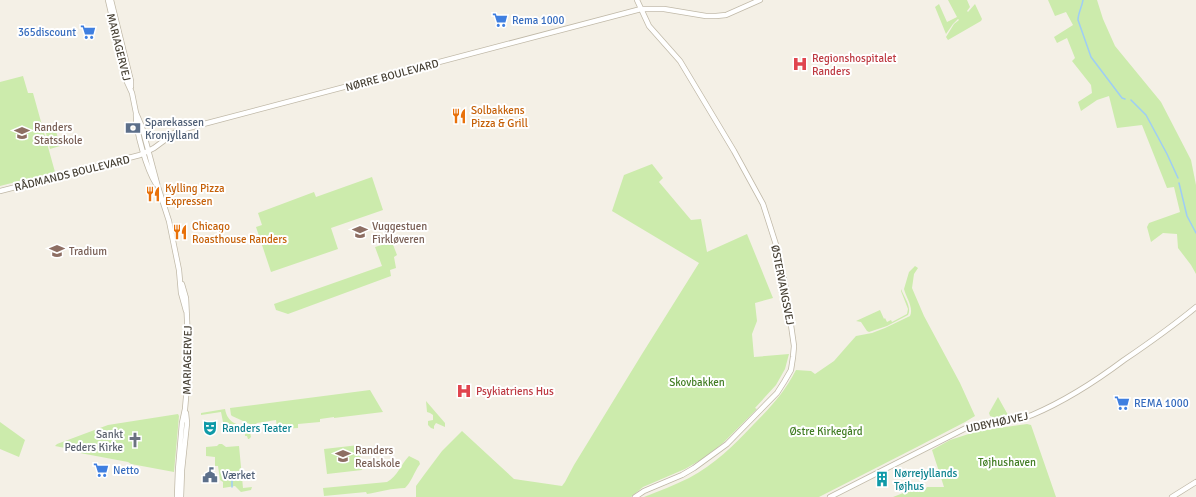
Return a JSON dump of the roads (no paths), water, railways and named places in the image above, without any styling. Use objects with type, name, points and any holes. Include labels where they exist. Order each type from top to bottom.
[{"type":"street","name":"MARIAGERVEJ","points":[[108,0],[127,82],[132,93]]},
{"type":"street","name":"MARIAGERVEJ","points":[[111,0],[131,81],[136,113],[142,127],[146,152],[169,221],[180,279],[185,292],[189,352],[177,497]]},
{"type":"street","name":"ØSTERVANGSVEJ","points":[[635,497],[644,491],[682,475],[710,458],[727,444],[773,396],[784,382],[791,370],[794,346],[781,262],[763,204],[734,151],[680,61],[652,31],[637,0]]},
{"type":"street","name":"NØRRE BOULEVARD","points":[[146,152],[176,132],[641,9],[716,16],[726,15],[760,0]]},
{"type":"street","name":"RÅDMANDS BOULEVARD","points":[[0,191],[137,156],[146,152]]},
{"type":"street","name":"UDBYHØJVEJ","points":[[830,497],[966,428],[983,424],[1012,421],[1032,416],[1077,392],[1106,373],[1196,307]]},
{"type":"street","name":"MARIAGERVEJ","points":[[181,497],[187,423],[185,409]]},
{"type":"street","points":[[1172,497],[1196,482]]},
{"type":"waterway","points":[[1083,0],[1078,20],[1091,57],[1122,98],[1125,99]]},
{"type":"waterway","points":[[1131,100],[1146,115],[1178,178]]},
{"type":"waterway","points":[[1179,183],[1187,216],[1196,233]]},
{"type":"waterway","points":[[232,479],[233,472]]},
{"type":"waterway","points":[[232,480],[232,487]]},
{"type":"place","name":"Rema 1000","points":[[500,20]]},
{"type":"place","name":"365discount","points":[[88,32]]},
{"type":"place","name":"Regionshospitalet Randers","points":[[800,64]]},
{"type":"place","name":"Solbakkens Pizza & Grill","points":[[459,116]]},
{"type":"place","name":"Sparekassen Kronjylland","points":[[133,128]]},
{"type":"place","name":"Randers Statsskole","points":[[22,133]]},
{"type":"place","name":"Kylling Pizza Expressen","points":[[153,194]]},
{"type":"place","name":"Chicago Roasthouse Randers","points":[[180,232]]},
{"type":"place","name":"Vuggestuen Firkløveren","points":[[360,232]]},
{"type":"place","name":"Tradium","points":[[57,251]]},
{"type":"place","name":"Psykiatriens Hus","points":[[464,391]]},
{"type":"place","name":"REMA 1000","points":[[1122,403]]},
{"type":"place","name":"Randers Teater","points":[[210,428]]},
{"type":"place","name":"Sankt Peders Kirke","points":[[135,440]]},
{"type":"place","name":"Randers Realskole","points":[[343,456]]},
{"type":"place","name":"Netto","points":[[101,470]]},
{"type":"place","name":"Værket","points":[[210,475]]},
{"type":"place","name":"Nørrejyllands Tøjhus","points":[[882,479]]},
{"type":"park label","name":"Skovbakken","points":[[697,382]]},
{"type":"park label","name":"Østre Kirkegård","points":[[826,431]]},
{"type":"park label","name":"Tøjhushaven","points":[[1007,462]]}]
